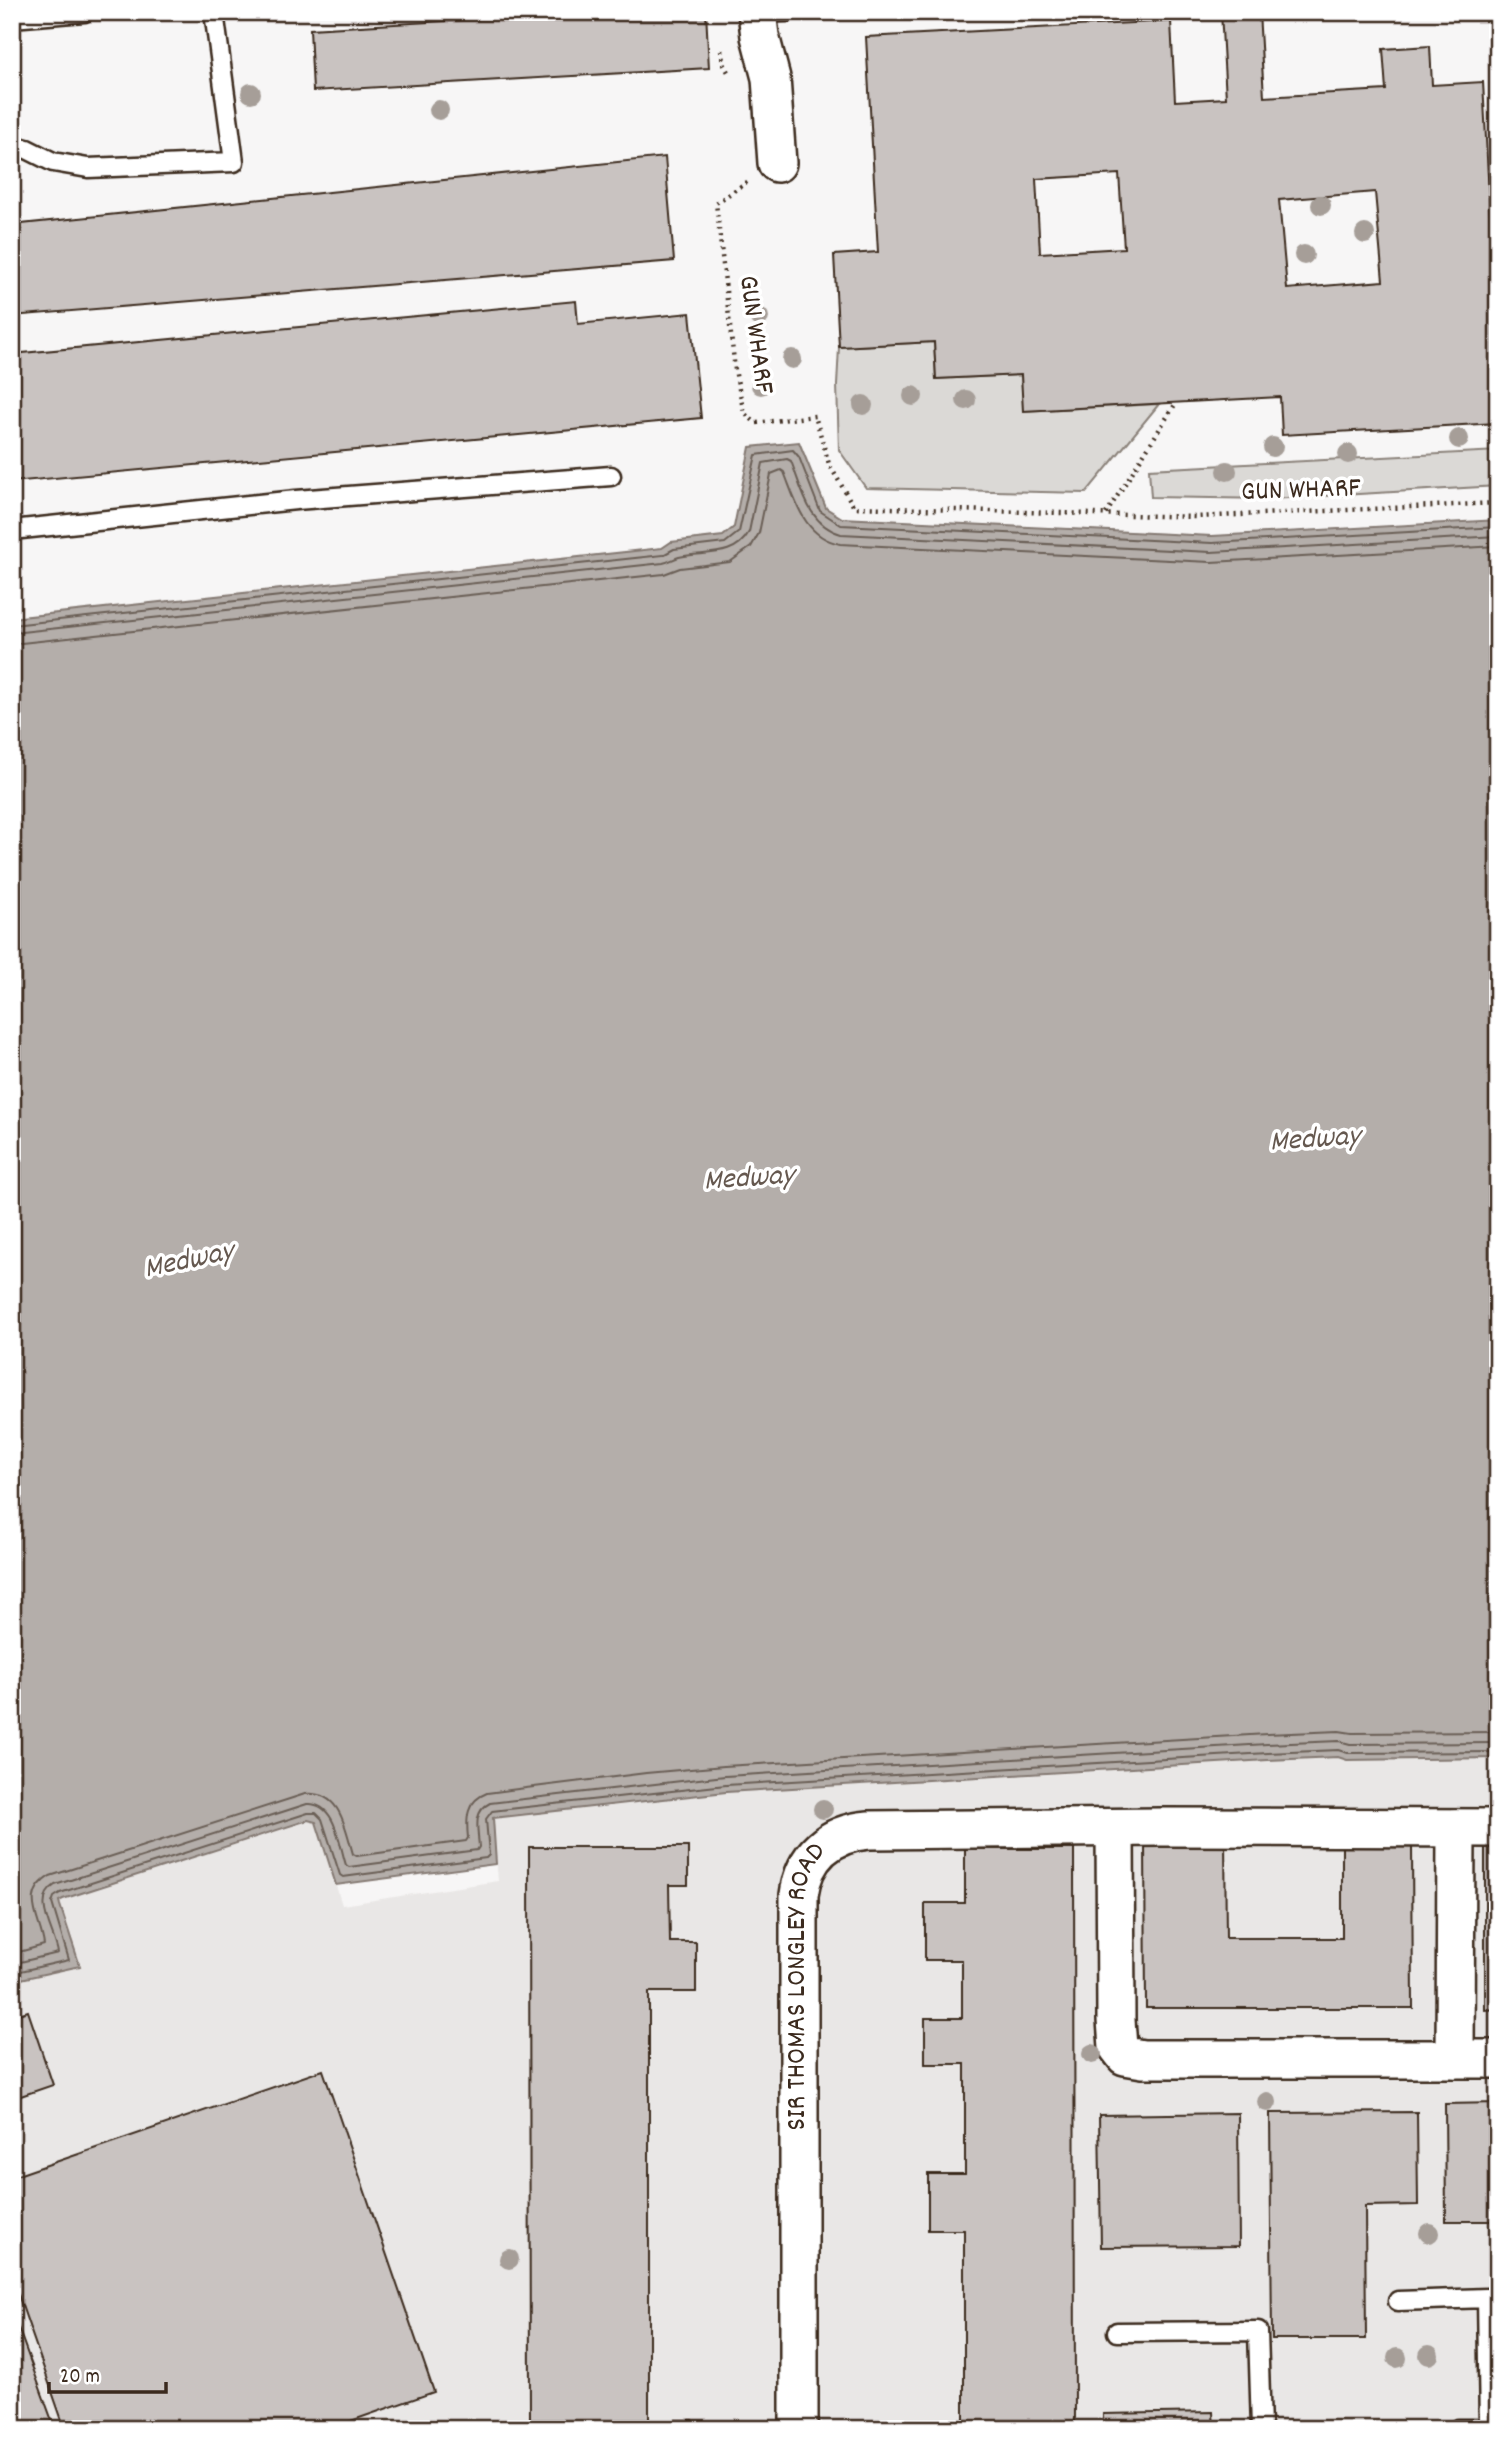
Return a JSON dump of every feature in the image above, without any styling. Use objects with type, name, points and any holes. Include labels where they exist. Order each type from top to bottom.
[{"type":"street","points":[[767,13],[760,36],[771,78],[777,163]]},
{"type":"street","points":[[1455,2059],[1456,1828]]},
{"type":"street","name":"SIR THOMAS LONGLEY ROAD","points":[[799,2429],[799,1915],[800,1889],[805,1872],[821,1848],[839,1835],[853,1831],[1498,1828]]},
{"type":"street","points":[[1115,1829],[1116,2020],[1118,2047],[1125,2056],[1143,2059],[1498,2059]]},
{"type":"lane","points":[[12,18],[84,12]]},
{"type":"lane","points":[[12,145],[53,162],[88,168],[234,162],[214,12]]},
{"type":"lane","points":[[12,530],[296,500],[611,476]]},
{"type":"lane","points":[[1398,2301],[1492,2298],[1492,2428],[1458,2429]]},
{"type":"lane","points":[[1117,2332],[1258,2331],[1261,2429]]},
{"type":"path","name":"GUN WHARF","points":[[777,163],[716,203],[731,344],[744,413],[756,423],[816,416],[829,464],[854,507],[1196,517],[1498,503]]},
{"type":"path","points":[[1106,514],[1175,403]]},
{"type":"shaded area","points":[[934,342],[936,379],[1021,375],[1024,411],[1159,404],[1086,493],[866,488],[839,450],[839,347]]},
{"type":"shaded area","points":[[1498,451],[1498,486],[1271,499],[1151,497],[1149,469]]},
{"type":"shaded area","points":[[1338,1757],[1347,1760],[1498,1758],[1498,2429],[12,2429],[12,1963],[72,1943],[59,1901],[312,1820],[316,1822],[342,1905],[498,1881],[493,1818],[726,1792]]},
{"type":"water","name":"Medway","points":[[799,442],[826,508],[842,518],[1212,536],[1498,520],[1498,1758],[1347,1760],[1338,1757],[1268,1760],[726,1792],[493,1818],[496,1864],[336,1885],[316,1822],[308,1820],[59,1901],[80,1966],[12,1981],[12,618],[662,548],[671,542],[723,536],[734,527],[750,447]]},
{"type":"building","points":[[596,12],[706,12],[709,68],[313,91],[310,29]]},
{"type":"building","points":[[1221,12],[1259,12],[1264,97],[1386,90],[1383,49],[1430,46],[1432,85],[1483,82],[1494,292],[1498,292],[1498,423],[1282,435],[1280,397],[1023,411],[1021,375],[936,379],[934,342],[839,347],[834,255],[878,252],[866,37],[1171,21],[1175,101],[1226,98]],"holes":[[[1119,174],[1124,248],[1040,253],[1036,179]],[[1375,192],[1383,281],[1287,289],[1279,200]]]},
{"type":"building","points":[[665,157],[674,261],[12,316],[12,225]]},
{"type":"building","points":[[576,301],[578,324],[690,313],[701,418],[12,482],[12,354]]},
{"type":"building","points":[[1145,1840],[1225,1840],[1226,1938],[1342,1938],[1342,1846],[1412,1846],[1413,2008],[1146,2008]]},
{"type":"building","points":[[1485,1841],[1498,1841],[1498,2009],[1485,2010]]},
{"type":"building","points":[[529,1847],[688,1847],[688,1885],[669,1885],[670,1942],[696,1942],[696,1992],[649,1992],[649,2420],[692,2420],[692,2429],[530,2429]]},
{"type":"building","points":[[965,1849],[1074,1849],[1075,2429],[964,2429],[964,2230],[928,2230],[928,2174],[965,2174],[965,2064],[925,2064],[925,2018],[962,2018],[962,1960],[925,1960],[925,1903],[965,1903]]},
{"type":"building","points":[[28,2011],[53,2085],[12,2099],[12,2016]]},
{"type":"building","points":[[323,2070],[434,2392],[328,2429],[65,2429],[12,2277],[12,2177]]},
{"type":"building","points":[[1498,2103],[1498,2221],[1446,2221],[1445,2104]]},
{"type":"building","points":[[1417,2112],[1418,2205],[1365,2206],[1366,2339],[1272,2339],[1270,2113]]},
{"type":"building","points":[[1238,2113],[1239,2246],[1101,2247],[1099,2115]]},
{"type":"building","points":[[12,2311],[55,2429],[12,2429]]},
{"type":"building","points":[[1213,2412],[1214,2429],[1103,2429],[1103,2414]]}]
